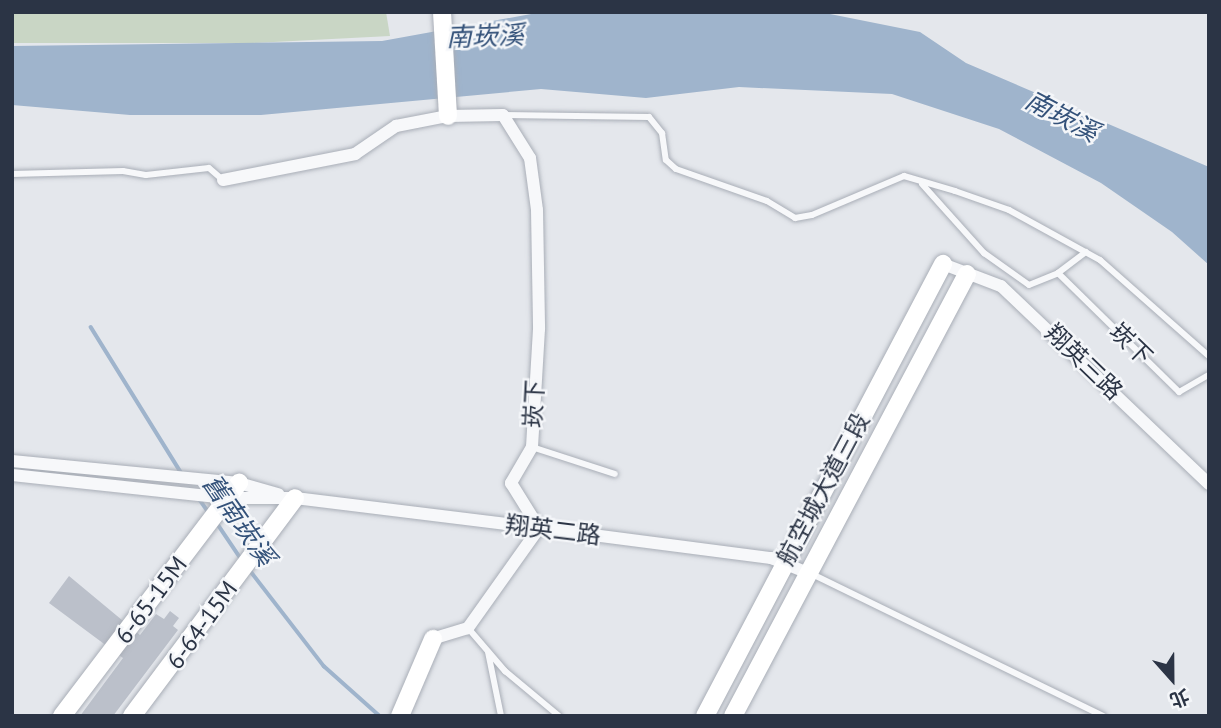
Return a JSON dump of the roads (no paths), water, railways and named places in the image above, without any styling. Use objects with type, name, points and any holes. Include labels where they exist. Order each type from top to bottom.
[{"type":"street","points":[[442,12],[447,111]]},
{"type":"street","name":"崁下","points":[[223,180],[355,155],[396,126],[447,111],[503,115],[530,158],[535,178],[538,329],[532,447],[511,482],[539,528]]},
{"type":"street","name":"翔英三路","points":[[943,264],[1001,286],[1209,484]]},
{"type":"street","name":"航空城大道三段","points":[[705,716],[943,264]]},
{"type":"street","name":"航空城大道三段","points":[[733,716],[967,274]]},
{"type":"street","name":"翔英二路","points":[[12,461],[785,562],[808,573]]},
{"type":"street","name":"翔英二路","points":[[12,475],[234,491]]},
{"type":"street","name":"6-65-15M","points":[[62,716],[234,491]]},
{"type":"street","name":"6-64-15M","points":[[132,716],[295,498]]},
{"type":"street","points":[[400,716],[433,639],[468,628],[539,528]]},
{"type":"lane","name":"崁下","points":[[503,115],[649,117],[662,133],[666,160],[676,169],[767,201],[795,218],[812,215],[897,178],[920,182],[1009,211],[1086,252],[1209,356]]},
{"type":"lane","points":[[12,174],[123,171],[146,175],[209,168],[223,180]]},
{"type":"lane","points":[[920,182],[984,253],[1029,285],[1058,273],[1086,252]]},
{"type":"lane","name":"崁下","points":[[1058,273],[1179,391],[1209,375]]},
{"type":"lane","points":[[532,447],[615,474]]},
{"type":"lane","points":[[808,573],[1103,716]]},
{"type":"lane","points":[[468,628],[487,650],[559,716]]},
{"type":"lane","points":[[487,650],[502,716]]},
{"type":"water","name":"南崁溪","points":[[542,12],[820,12],[920,32],[966,63],[1209,167],[1209,265],[1172,232],[1101,183],[999,129],[892,94],[739,87],[646,98],[541,89],[261,115],[130,115],[12,105],[12,46],[382,41]]},
{"type":"waterway","name":"舊南崁溪","points":[[91,327],[182,474]]},
{"type":"waterway","name":"舊南崁溪","points":[[198,497],[210,514]]},
{"type":"waterway","name":"舊南崁溪","points":[[217,523],[242,560]]},
{"type":"waterway","name":"舊南崁溪","points":[[249,569],[324,666],[380,716]]}]
